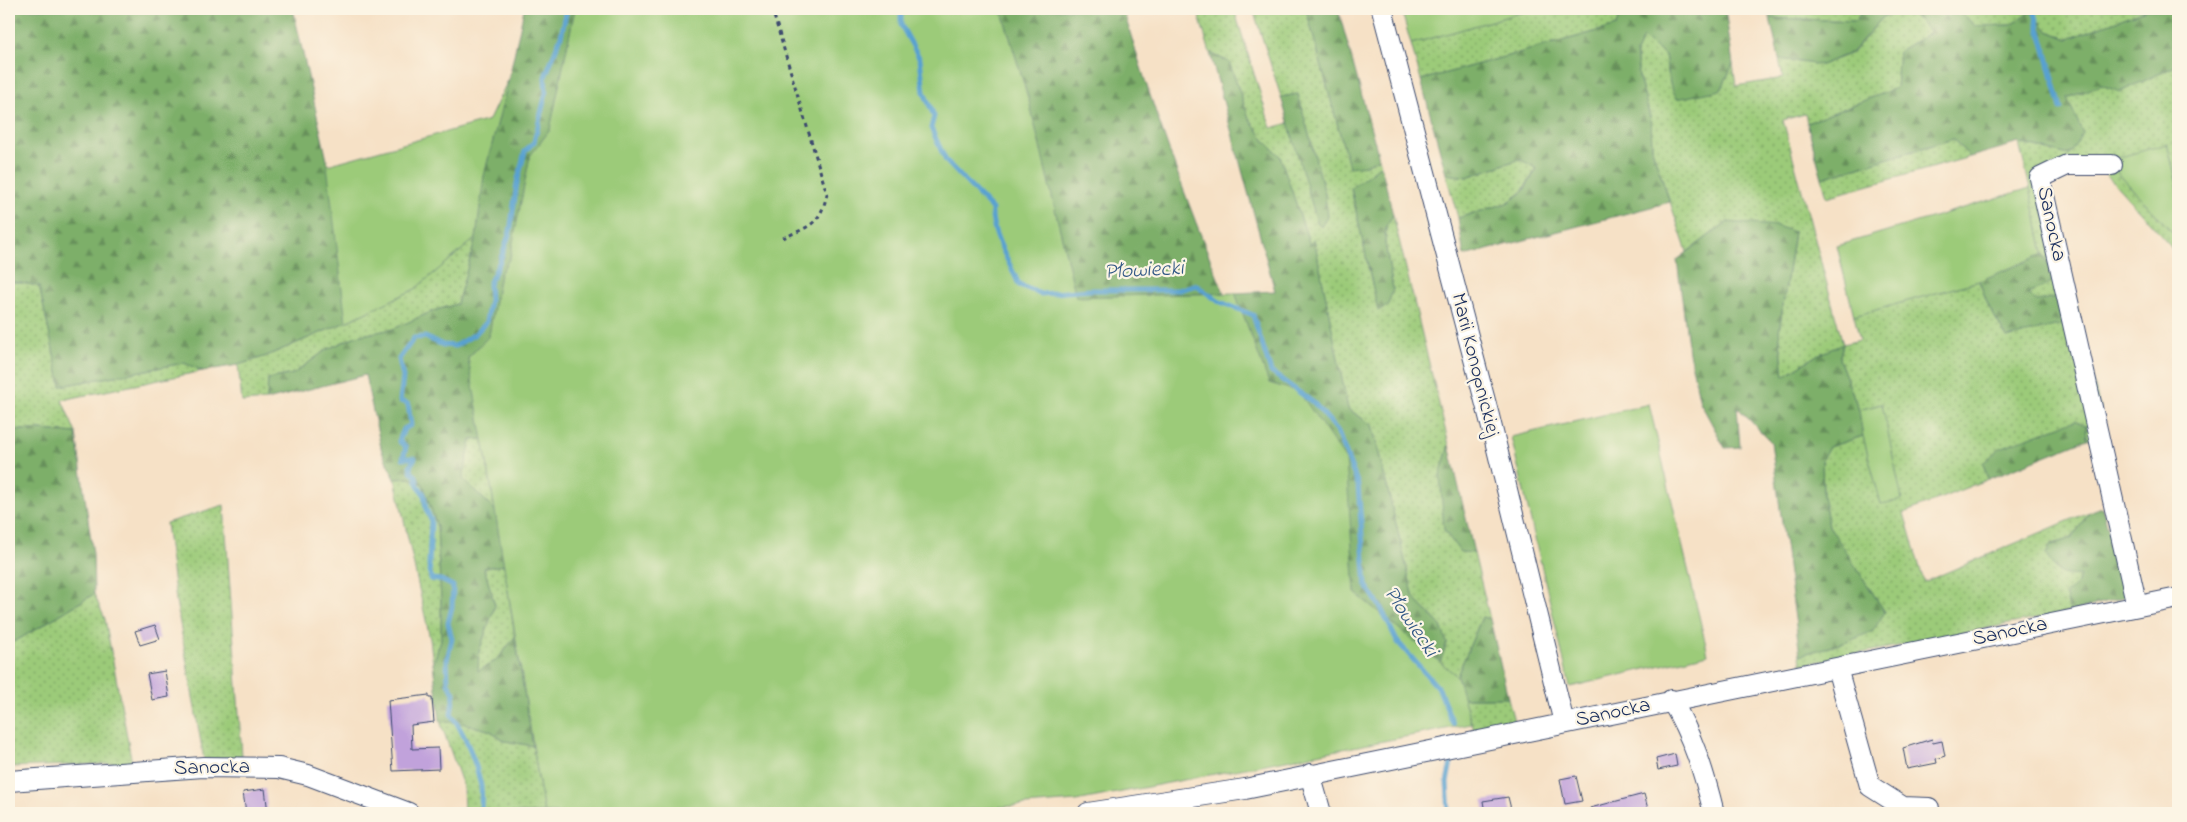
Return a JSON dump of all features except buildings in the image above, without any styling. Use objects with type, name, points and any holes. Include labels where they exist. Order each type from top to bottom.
[{"type":"street","name":"Marii Konopnickiej","points":[[1382,9],[1489,416],[1564,723]]},
{"type":"street","name":"Sanocka","points":[[2112,165],[2067,165],[2040,178],[2137,606]]},
{"type":"street","name":"Sanocka","points":[[1088,813],[1245,788],[2178,598]]},
{"type":"street","points":[[1837,668],[1870,786],[1903,807],[1929,808]]},
{"type":"street","points":[[1671,700],[1685,724],[1702,764],[1714,813]]},
{"type":"street","name":"Sanocka","points":[[9,781],[203,767],[279,768],[308,775],[409,813]]},
{"type":"street","points":[[1310,774],[1321,813]]},
{"type":"path","points":[[772,9],[827,194],[822,212],[810,226],[783,238]]},
{"type":"green space","points":[[9,9],[293,9],[327,160],[346,322],[264,357],[238,365],[203,371],[184,363],[61,386],[39,286],[9,281]]},
{"type":"green space","points":[[524,9],[575,9],[550,130],[530,156],[510,258],[500,274],[489,336],[468,358],[483,439],[471,440],[463,479],[495,510],[504,565],[484,568],[495,605],[479,652],[478,671],[497,660],[515,637],[533,746],[505,741],[491,731],[467,724],[440,721],[433,664],[441,640],[437,527],[423,484],[410,478],[395,479],[382,452],[365,375],[267,400],[268,379],[293,374],[326,350],[356,336],[393,329],[433,311],[457,304],[476,238],[484,175],[509,78]]},
{"type":"green space","points":[[575,9],[1001,9],[1029,101],[1076,297],[1235,293],[1269,383],[1299,392],[1346,460],[1355,593],[1457,676],[1471,724],[1076,801],[924,813],[544,813],[488,467],[468,358],[489,336],[500,274],[510,258],[530,156],[550,130]]},
{"type":"green space","points":[[1001,9],[1123,9],[1145,81],[1170,152],[1224,293],[1076,297],[1029,101]]},
{"type":"green space","points":[[1197,9],[1234,9],[1271,128],[1290,123],[1317,222],[1321,226],[1327,217],[1325,194],[1298,94],[1281,97],[1253,9],[1306,9],[1349,166],[1366,165],[1379,158],[1381,165],[1351,189],[1378,310],[1393,289],[1385,243],[1386,226],[1393,215],[1449,445],[1440,476],[1460,551],[1474,553],[1490,619],[1482,617],[1457,676],[1440,662],[1447,643],[1441,626],[1414,598],[1372,425],[1348,409],[1314,239],[1310,246],[1280,156],[1265,141],[1249,118],[1229,62],[1210,53]]},
{"type":"green space","points":[[1306,9],[1338,9],[1379,158],[1366,165],[1349,167]]},
{"type":"green space","points":[[1401,9],[1533,9],[1411,44]]},
{"type":"green space","points":[[1533,9],[1621,10],[1616,26],[1421,80],[1411,44]]},
{"type":"green space","points":[[1621,9],[1725,9],[1733,64],[1721,90],[1677,99],[1670,84],[1665,55],[1643,38],[1636,52],[1639,78],[1651,120],[1652,149],[1670,202],[1464,256],[1458,218],[1507,203],[1522,193],[1537,169],[1520,159],[1467,177],[1446,174],[1421,80],[1616,26]]},
{"type":"green space","points":[[1767,9],[1862,9],[1857,21],[1770,18]]},
{"type":"green space","points":[[1862,9],[1956,9],[1976,26],[2012,25],[2031,11],[2048,31],[2068,39],[2148,9],[2178,9],[2178,65],[2120,92],[2102,85],[2067,98],[2083,133],[2069,155],[2019,143],[1970,157],[1953,139],[1822,178],[1807,123],[1896,88],[1899,51],[1930,33],[1922,22],[1907,12],[1884,16],[1851,53],[1821,65],[1779,59],[1770,18],[1857,21]]},
{"type":"green space","points":[[1956,9],[2148,9],[2068,39],[2048,31],[2031,11],[2012,25],[1976,26]]},
{"type":"green space","points":[[1907,12],[1922,22],[1930,33],[1899,51],[1896,88],[1807,123],[1805,114],[1783,120],[1843,344],[1860,340],[1854,316],[1979,281],[1989,307],[2007,338],[2036,301],[2027,294],[2049,283],[2054,276],[2043,254],[2019,143],[2069,155],[2082,133],[2067,98],[2102,85],[2120,92],[2178,65],[2178,188],[2167,144],[2114,169],[2178,238],[2178,263],[2170,245],[2104,172],[2072,171],[2049,182],[2106,436],[2087,439],[2086,426],[1983,463],[1988,479],[1904,513],[1924,582],[2089,512],[2072,538],[2050,545],[2080,575],[2070,612],[1801,665],[1800,655],[1847,642],[1885,612],[1829,526],[1823,496],[1822,459],[1829,447],[1863,436],[1881,504],[1881,404],[1859,410],[1839,359],[1843,345],[1817,355],[1784,376],[1779,331],[1794,232],[1727,222],[1687,252],[1652,149],[1651,120],[1639,78],[1636,52],[1643,37],[1665,55],[1670,84],[1721,90],[1733,64],[1736,86],[1783,78],[1779,59],[1821,65],[1852,53],[1884,16]]},
{"type":"green space","points":[[1210,53],[1229,62],[1249,118],[1265,141],[1280,156],[1310,245],[1314,238],[1348,409],[1372,425],[1414,598],[1441,626],[1447,643],[1440,662],[1355,593],[1345,460],[1299,392],[1269,383],[1235,293],[1275,291]]},
{"type":"green space","points":[[509,78],[484,175],[476,238],[415,289],[346,322],[327,165],[489,120]]},
{"type":"green space","points":[[1298,94],[1325,194],[1327,217],[1321,227],[1317,222],[1281,97]]},
{"type":"green space","points":[[1953,139],[1970,157],[1827,197],[1822,178]]},
{"type":"green space","points":[[2167,144],[2178,188],[2178,238],[2114,169],[2113,159]]},
{"type":"green space","points":[[1520,159],[1537,168],[1521,193],[1507,203],[1458,218],[1446,174],[1467,177]]},
{"type":"green space","points":[[1381,165],[1393,215],[1386,226],[1385,243],[1393,289],[1388,305],[1378,311],[1351,188]]},
{"type":"green space","points":[[2030,188],[2043,254],[1979,281],[1854,316],[1837,246]]},
{"type":"green space","points":[[1727,222],[1777,226],[1794,232],[1779,331],[1784,376],[1817,355],[1843,344],[1839,359],[1859,410],[1863,436],[1829,447],[1822,460],[1823,496],[1829,526],[1885,612],[1873,631],[1847,642],[1800,655],[1771,442],[1737,407],[1740,447],[1725,448],[1700,402],[1689,353],[1677,260]]},
{"type":"green space","points":[[476,238],[457,304],[433,311],[394,329],[356,336],[326,350],[293,374],[268,379],[267,400],[242,402],[238,365],[264,357],[346,322],[415,289]]},
{"type":"green space","points":[[2043,254],[2054,276],[2050,283],[2028,294],[2037,301],[2060,296],[2067,323],[2007,338],[1989,307],[1979,281]]},
{"type":"green space","points":[[9,281],[39,286],[61,386],[184,363],[203,371],[62,400],[76,433],[9,430]]},
{"type":"green space","points":[[1649,404],[1708,654],[1570,687],[1511,437]]},
{"type":"green space","points":[[1882,404],[1902,500],[1881,504],[1863,436],[1859,410]]},
{"type":"green space","points":[[2076,420],[2086,426],[2087,439],[1988,479],[1983,463],[2000,448]]},
{"type":"green space","points":[[9,430],[76,433],[93,554],[94,594],[9,644]]},
{"type":"green space","points":[[483,439],[495,510],[462,479],[471,440]]},
{"type":"green space","points":[[1449,445],[1474,553],[1460,552],[1444,530],[1440,475]]},
{"type":"green space","points":[[410,478],[423,484],[437,527],[441,640],[433,664],[430,639],[395,479]]},
{"type":"green space","points":[[224,505],[242,756],[204,760],[176,601],[166,523]]},
{"type":"green space","points":[[2102,507],[2127,596],[2070,612],[2065,594],[2078,583],[2080,575],[2067,575],[2059,572],[2046,555],[2050,545],[2072,538],[2089,512]]},
{"type":"green space","points":[[504,565],[515,637],[497,660],[477,672],[479,652],[495,605],[484,568]]},
{"type":"green space","points":[[94,594],[105,619],[132,763],[9,767],[9,644]]},
{"type":"green space","points":[[1482,617],[1490,619],[1508,698],[1463,698],[1457,676]]},
{"type":"green space","points":[[1463,698],[1508,698],[1514,721],[1474,730]]},
{"type":"green space","points":[[440,721],[467,724],[491,731],[505,741],[533,746],[544,813],[464,813],[463,786]]},
{"type":"waterway","points":[[481,813],[481,786],[476,767],[465,739],[451,714],[454,693],[448,683],[447,660],[452,639],[448,623],[452,607],[453,586],[441,580],[431,579],[429,565],[431,520],[426,509],[424,494],[418,486],[416,476],[412,473],[410,466],[415,458],[403,458],[406,447],[399,441],[404,429],[411,425],[408,404],[400,401],[403,377],[399,359],[414,338],[425,337],[443,345],[455,346],[475,334],[486,322],[490,300],[489,284],[500,261],[510,232],[517,183],[525,151],[534,142],[546,93],[545,77],[561,36],[567,9]]},
{"type":"waterway","name":"Płowiecki","points":[[901,9],[901,25],[920,59],[924,92],[934,116],[931,128],[946,161],[992,209],[992,218],[997,238],[1019,285],[1041,294],[1090,290],[1179,290],[1196,285],[1218,301],[1253,315],[1271,372],[1314,403],[1337,430],[1358,485],[1366,585],[1381,608],[1397,641],[1439,689],[1453,724]]},
{"type":"waterway","points":[[2034,9],[2061,108]]},
{"type":"waterway","name":"Płowiecki","points":[[1449,813],[1447,782],[1451,762]]}]
